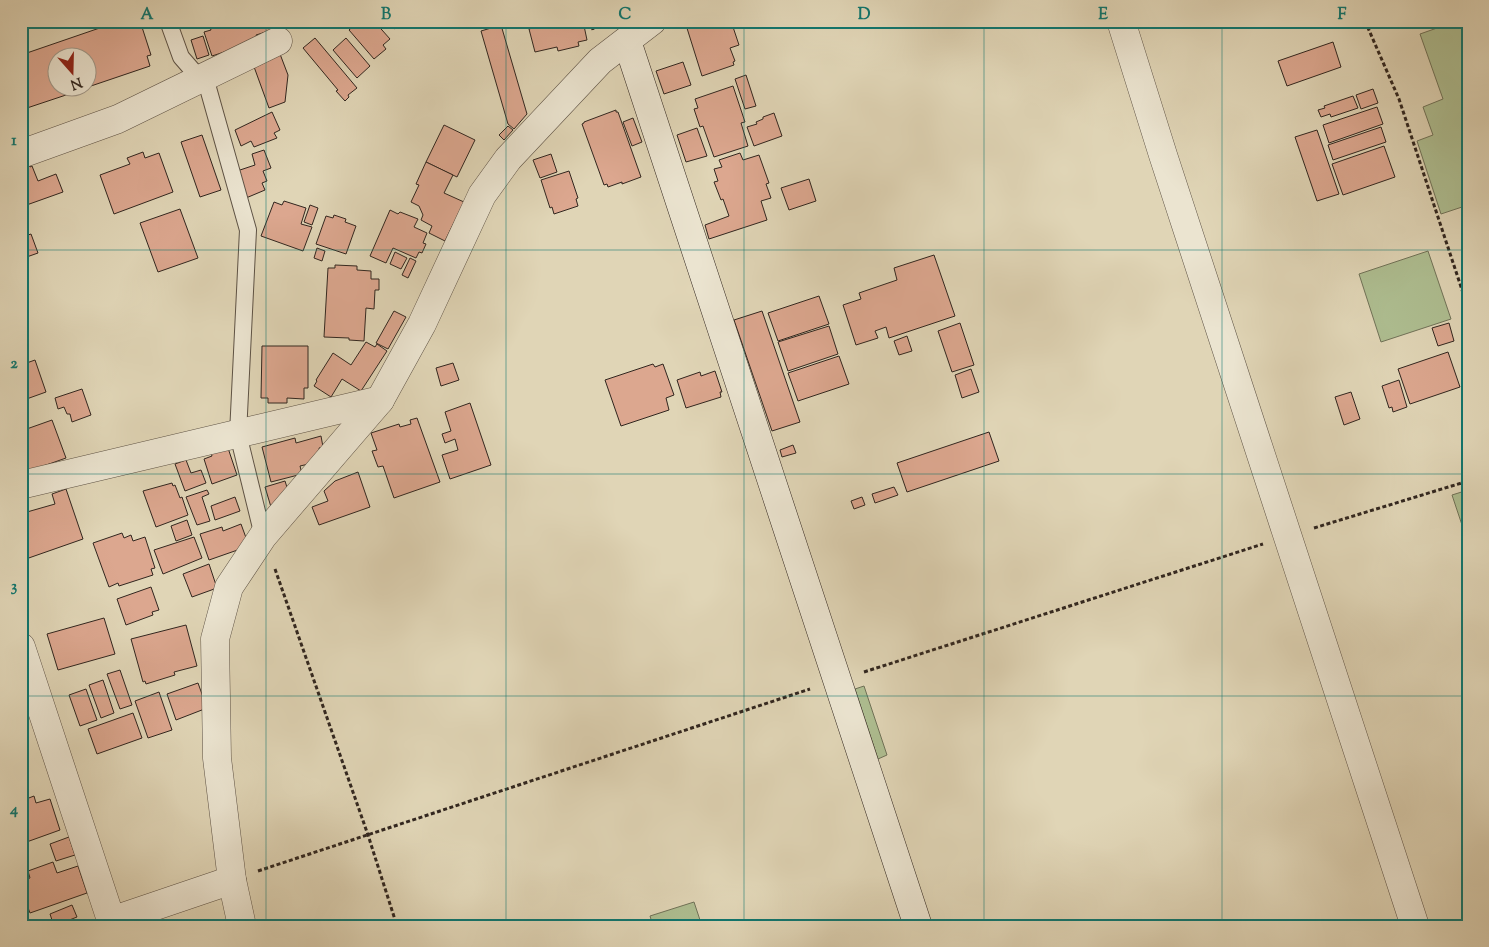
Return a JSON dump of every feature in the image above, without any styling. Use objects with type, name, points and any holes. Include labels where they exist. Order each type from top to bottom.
[{"type":"street","points":[[242,926],[232,880],[217,758],[215,639],[229,587],[263,536],[380,400],[422,324],[482,195],[508,159],[600,61],[652,21]]},
{"type":"street","points":[[1121,21],[1415,926]]},
{"type":"street","points":[[21,154],[118,119],[278,41]]},
{"type":"street","points":[[627,41],[918,926]]},
{"type":"street","points":[[21,486],[380,400]]},
{"type":"street","points":[[21,647],[107,924],[232,880]]},
{"type":"lane","points":[[168,21],[181,57],[208,88],[248,230],[238,434],[263,536]]},
{"type":"path","points":[[1365,21],[1399,99],[1468,308]]},
{"type":"path","points":[[263,536],[368,835],[397,926]]},
{"type":"green space","points":[[1460,21],[1468,43],[1468,205],[1441,214],[1417,141],[1433,135],[1423,107],[1443,99],[1420,34]]},
{"type":"green space","points":[[1428,251],[1451,319],[1381,342],[1359,274]]},
{"type":"green space","points":[[1468,490],[1468,543],[1452,495]]},
{"type":"green space","points":[[864,686],[887,755],[878,759],[855,689]]},
{"type":"green space","points":[[694,902],[702,926],[653,926],[650,916]]},
{"type":"building","points":[[120,21],[128,21],[130,28],[141,24],[151,55],[147,56],[150,66],[98,84],[98,48],[48,48],[48,98],[57,98],[21,110],[21,55]]},
{"type":"building","points":[[208,21],[274,21],[276,29],[256,35],[258,41],[212,56],[204,32],[211,30]]},
{"type":"building","points":[[359,21],[374,21],[390,39],[383,45],[386,49],[374,59],[349,30]]},
{"type":"building","points":[[387,21],[404,21],[394,29]]},
{"type":"building","points":[[550,21],[583,21],[587,40],[578,42],[579,46],[558,51],[557,47],[535,52],[529,29],[551,23]]},
{"type":"building","points":[[692,21],[731,21],[739,45],[730,48],[735,61],[733,62],[734,65],[702,76],[686,25],[693,23]]},
{"type":"building","points":[[501,25],[527,114],[514,129],[508,124],[481,31]]},
{"type":"building","points":[[203,36],[209,55],[197,59],[191,40]]},
{"type":"building","points":[[315,38],[357,88],[348,95],[349,97],[345,101],[303,48]]},
{"type":"building","points":[[346,38],[370,66],[357,78],[333,50]]},
{"type":"building","points":[[1333,42],[1341,67],[1287,86],[1278,61]]},
{"type":"building","points":[[280,54],[288,75],[285,102],[269,108],[253,64]]},
{"type":"building","points":[[683,62],[691,85],[664,94],[656,71]]},
{"type":"building","points":[[746,75],[756,106],[745,109],[735,79]]},
{"type":"building","points":[[733,86],[745,122],[741,123],[748,146],[714,157],[703,126],[700,127],[694,109],[698,108],[695,99]]},
{"type":"building","points":[[1373,89],[1378,103],[1361,109],[1356,95]]},
{"type":"building","points":[[1353,96],[1358,108],[1331,117],[1330,114],[1321,117],[1318,110],[1325,108],[1324,106]]},
{"type":"building","points":[[1377,107],[1383,124],[1329,143],[1323,125]]},
{"type":"building","points":[[616,110],[641,177],[608,187],[607,184],[604,185],[582,124]]},
{"type":"building","points":[[272,112],[280,130],[274,133],[277,138],[254,147],[251,141],[241,146],[235,130]]},
{"type":"building","points":[[774,113],[782,136],[754,146],[747,127],[757,124],[756,122],[763,119],[763,117]]},
{"type":"building","points":[[633,118],[642,142],[632,146],[623,122]]},
{"type":"building","points":[[444,125],[475,140],[457,177],[426,162]]},
{"type":"building","points":[[508,126],[513,130],[504,140],[499,135]]},
{"type":"building","points":[[1381,127],[1386,142],[1333,160],[1328,145]]},
{"type":"building","points":[[697,128],[707,156],[686,162],[677,135]]},
{"type":"building","points":[[1317,130],[1339,194],[1317,201],[1295,137]]},
{"type":"building","points":[[202,135],[221,190],[200,197],[181,142]]},
{"type":"building","points":[[1384,146],[1395,177],[1343,195],[1332,164]]},
{"type":"building","points":[[264,150],[271,168],[263,171],[267,181],[262,183],[265,190],[246,198],[237,171],[255,165],[252,154]]},
{"type":"building","points":[[143,152],[145,158],[159,153],[173,192],[114,214],[100,175],[130,164],[127,158]]},
{"type":"building","points":[[740,153],[743,160],[759,155],[769,183],[766,184],[771,198],[761,201],[767,220],[709,239],[705,225],[729,216],[714,182],[718,181],[714,169],[722,167],[719,160]]},
{"type":"building","points":[[551,154],[557,172],[540,178],[533,160]]},
{"type":"building","points":[[28,162],[30,167],[32,166],[38,181],[56,174],[63,192],[21,207],[21,165]]},
{"type":"building","points":[[426,162],[453,175],[444,193],[464,202],[445,241],[429,233],[432,226],[421,220],[423,215],[419,206],[411,202],[419,185],[416,184]]},
{"type":"building","points":[[569,171],[578,198],[576,199],[578,206],[554,214],[552,207],[550,208],[541,180]]},
{"type":"building","points":[[809,179],[816,201],[789,210],[781,188]]},
{"type":"building","points":[[284,201],[306,208],[301,224],[312,227],[303,251],[261,236],[274,202],[282,205]]},
{"type":"building","points":[[310,205],[318,208],[312,225],[304,222]]},
{"type":"building","points":[[180,209],[198,258],[158,272],[140,223]]},
{"type":"building","points":[[390,210],[418,219],[414,227],[427,233],[423,243],[426,244],[422,253],[419,252],[416,258],[393,248],[386,263],[370,256]]},
{"type":"building","points":[[21,215],[28,235],[31,234],[38,253],[21,259]]},
{"type":"building","points":[[334,215],[346,219],[345,222],[356,226],[346,254],[316,244],[326,216],[333,218]]},
{"type":"building","points":[[317,248],[325,251],[322,261],[314,258]]},
{"type":"building","points":[[395,252],[407,258],[401,269],[390,264]]},
{"type":"building","points":[[934,255],[955,316],[889,338],[886,327],[875,331],[878,338],[856,345],[843,305],[861,299],[859,293],[897,280],[894,268]]},
{"type":"building","points":[[410,258],[416,261],[408,278],[402,275]]},
{"type":"building","points":[[335,265],[357,266],[357,270],[371,271],[371,279],[379,279],[379,290],[375,290],[374,309],[366,308],[364,341],[324,337],[328,268],[335,268]]},
{"type":"building","points":[[819,296],[829,324],[778,341],[768,313]]},
{"type":"building","points":[[394,311],[406,317],[388,349],[376,343]]},
{"type":"building","points":[[762,311],[800,422],[772,431],[734,320]]},
{"type":"building","points":[[960,323],[974,365],[952,372],[938,331]]},
{"type":"building","points":[[1449,323],[1454,341],[1438,346],[1432,328]]},
{"type":"building","points":[[829,326],[838,354],[788,371],[778,342]]},
{"type":"building","points":[[907,336],[912,351],[899,355],[894,341]]},
{"type":"building","points":[[366,342],[375,347],[377,344],[387,351],[361,391],[342,379],[331,397],[314,386],[333,353],[351,365]]},
{"type":"building","points":[[262,346],[308,346],[308,388],[304,388],[304,399],[287,398],[287,403],[268,403],[268,398],[261,398]]},
{"type":"building","points":[[1448,352],[1460,387],[1410,404],[1398,369]]},
{"type":"building","points":[[839,356],[849,384],[798,401],[788,373]]},
{"type":"building","points":[[35,360],[46,392],[21,401],[21,365]]},
{"type":"building","points":[[453,363],[459,380],[441,386],[436,368]]},
{"type":"building","points":[[653,364],[655,367],[663,364],[674,395],[666,398],[669,410],[621,426],[605,380]]},
{"type":"building","points":[[971,369],[979,392],[962,398],[955,375]]},
{"type":"building","points":[[715,371],[722,392],[720,392],[721,397],[686,408],[677,380],[700,372],[701,376]]},
{"type":"building","points":[[1399,380],[1407,407],[1393,412],[1392,407],[1389,408],[1382,386]]},
{"type":"building","points":[[82,389],[91,415],[72,422],[70,414],[67,414],[64,407],[58,409],[55,398]]},
{"type":"building","points":[[1351,392],[1360,419],[1344,425],[1335,397]]},
{"type":"building","points":[[470,403],[491,465],[450,479],[442,455],[458,450],[455,439],[445,443],[442,434],[451,431],[445,412]]},
{"type":"building","points":[[417,418],[440,482],[394,498],[383,466],[378,467],[372,451],[377,450],[371,433],[399,424],[400,427],[411,424],[410,420]]},
{"type":"building","points":[[52,420],[66,458],[21,474],[21,431]]},
{"type":"building","points":[[989,432],[999,461],[907,492],[897,463]]},
{"type":"building","points":[[321,436],[323,447],[319,448],[320,453],[313,463],[300,466],[302,474],[271,482],[262,447],[295,438],[296,443]]},
{"type":"building","points":[[793,445],[796,453],[782,457],[780,450]]},
{"type":"building","points":[[228,448],[237,475],[212,484],[204,459],[212,456],[211,453]]},
{"type":"building","points":[[186,460],[191,473],[201,470],[206,483],[185,491],[175,464]]},
{"type":"building","points":[[358,472],[370,507],[319,525],[312,507],[328,501],[324,491],[335,481]]},
{"type":"building","points":[[285,481],[290,497],[274,517],[265,487]]},
{"type":"building","points":[[172,483],[173,486],[175,485],[180,498],[182,497],[188,515],[156,527],[143,491]]},
{"type":"building","points":[[894,487],[898,495],[875,503],[872,494]]},
{"type":"building","points":[[66,489],[83,539],[23,560],[21,556],[21,510],[25,508],[27,512],[55,504],[52,494]]},
{"type":"building","points":[[207,490],[209,494],[202,497],[210,521],[197,525],[186,497]]},
{"type":"building","points":[[235,497],[240,511],[215,520],[211,506]]},
{"type":"building","points":[[862,497],[865,505],[854,509],[851,501]]},
{"type":"building","points":[[187,520],[192,535],[176,541],[171,526]]},
{"type":"building","points":[[241,524],[249,546],[209,560],[200,534],[222,527],[223,531]]},
{"type":"building","points":[[122,533],[124,538],[131,535],[133,541],[145,537],[155,568],[151,569],[153,575],[119,586],[118,583],[109,587],[93,543]]},
{"type":"building","points":[[194,537],[202,558],[163,574],[154,550]]},
{"type":"building","points":[[209,564],[217,588],[192,597],[183,574]]},
{"type":"building","points":[[151,587],[159,610],[152,612],[153,615],[126,625],[117,599]]},
{"type":"building","points":[[104,618],[115,654],[58,670],[47,634]]},
{"type":"building","points":[[186,625],[197,666],[174,672],[175,675],[146,684],[145,681],[143,682],[131,639]]},
{"type":"building","points":[[120,670],[132,705],[120,709],[107,674]]},
{"type":"building","points":[[103,680],[114,713],[101,718],[89,685]]},
{"type":"building","points":[[198,683],[207,708],[176,720],[167,694]]},
{"type":"building","points":[[86,689],[97,720],[80,726],[69,695]]},
{"type":"building","points":[[159,692],[172,730],[148,738],[135,701]]},
{"type":"building","points":[[133,713],[142,738],[97,754],[88,729]]},
{"type":"building","points":[[34,796],[36,803],[50,799],[60,830],[21,844],[21,801]]},
{"type":"building","points":[[69,837],[75,855],[56,861],[50,844]]},
{"type":"building","points":[[53,862],[57,873],[78,866],[87,893],[30,913],[21,889],[21,881],[30,878],[28,871]]},
{"type":"building","points":[[72,905],[77,917],[54,926],[50,914]]},
{"type":"building","points":[[218,920],[219,926],[202,926]]}]
